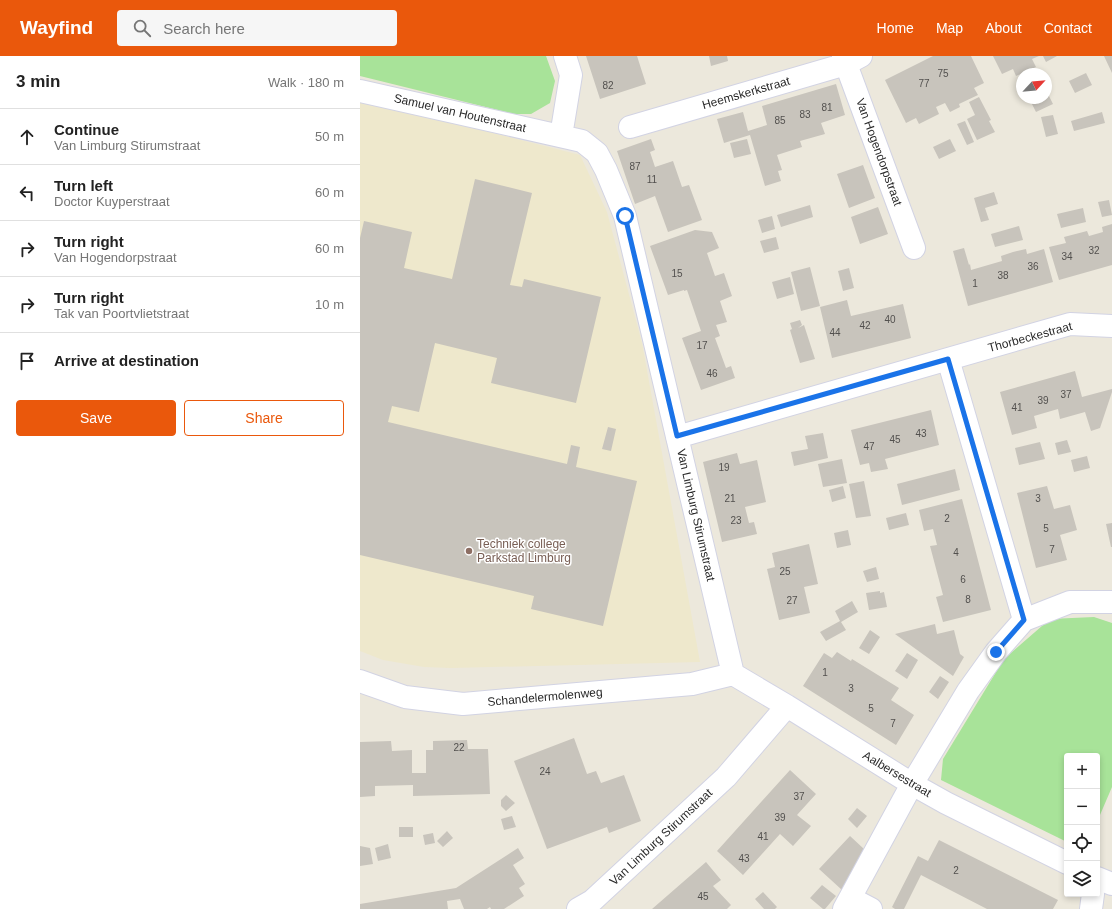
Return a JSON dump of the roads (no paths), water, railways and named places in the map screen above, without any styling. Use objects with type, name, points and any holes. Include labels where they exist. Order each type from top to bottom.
[{"type":"street","points":[[560,136],[571,75],[565,56]]},
{"type":"street","name":"Heemskerkstraat","points":[[630,127],[850,59]]},
{"type":"street","name":"Van Hogendorpstraat","points":[[850,59],[914,248]]},
{"type":"street","name":"Samuel van Houtenstraat","points":[[360,91],[560,136]]},
{"type":"street","name":"Van Limburg Stirumstraat","points":[[560,136],[582,141],[597,153],[606,170],[625,216],[733,674]]},
{"type":"street","name":"Thorbeckestraat","points":[[677,436],[1070,324],[1112,325]]},
{"type":"street","points":[[948,359],[1024,620]]},
{"type":"street","points":[[872,909],[847,903],[912,784],[968,691],[996,652],[1024,620],[1070,602],[1112,602]]},
{"type":"street","name":"Schandelermolenweg","points":[[360,681],[405,697],[463,704],[692,684],[733,674]]},
{"type":"street","name":"Aalbersestraat","points":[[733,674],[912,784],[946,803],[1064,862]]},
{"type":"street","name":"Van Limburg Stirumstraat","points":[[578,909],[592,901],[726,777],[787,706]]},
{"type":"street","points":[[1100,879],[1112,884]]},
{"type":"street","points":[[1091,909],[1093,897]]},
{"type":"place","name":"Techniek college Parkstad Limburg","points":[[469,551]]}]
